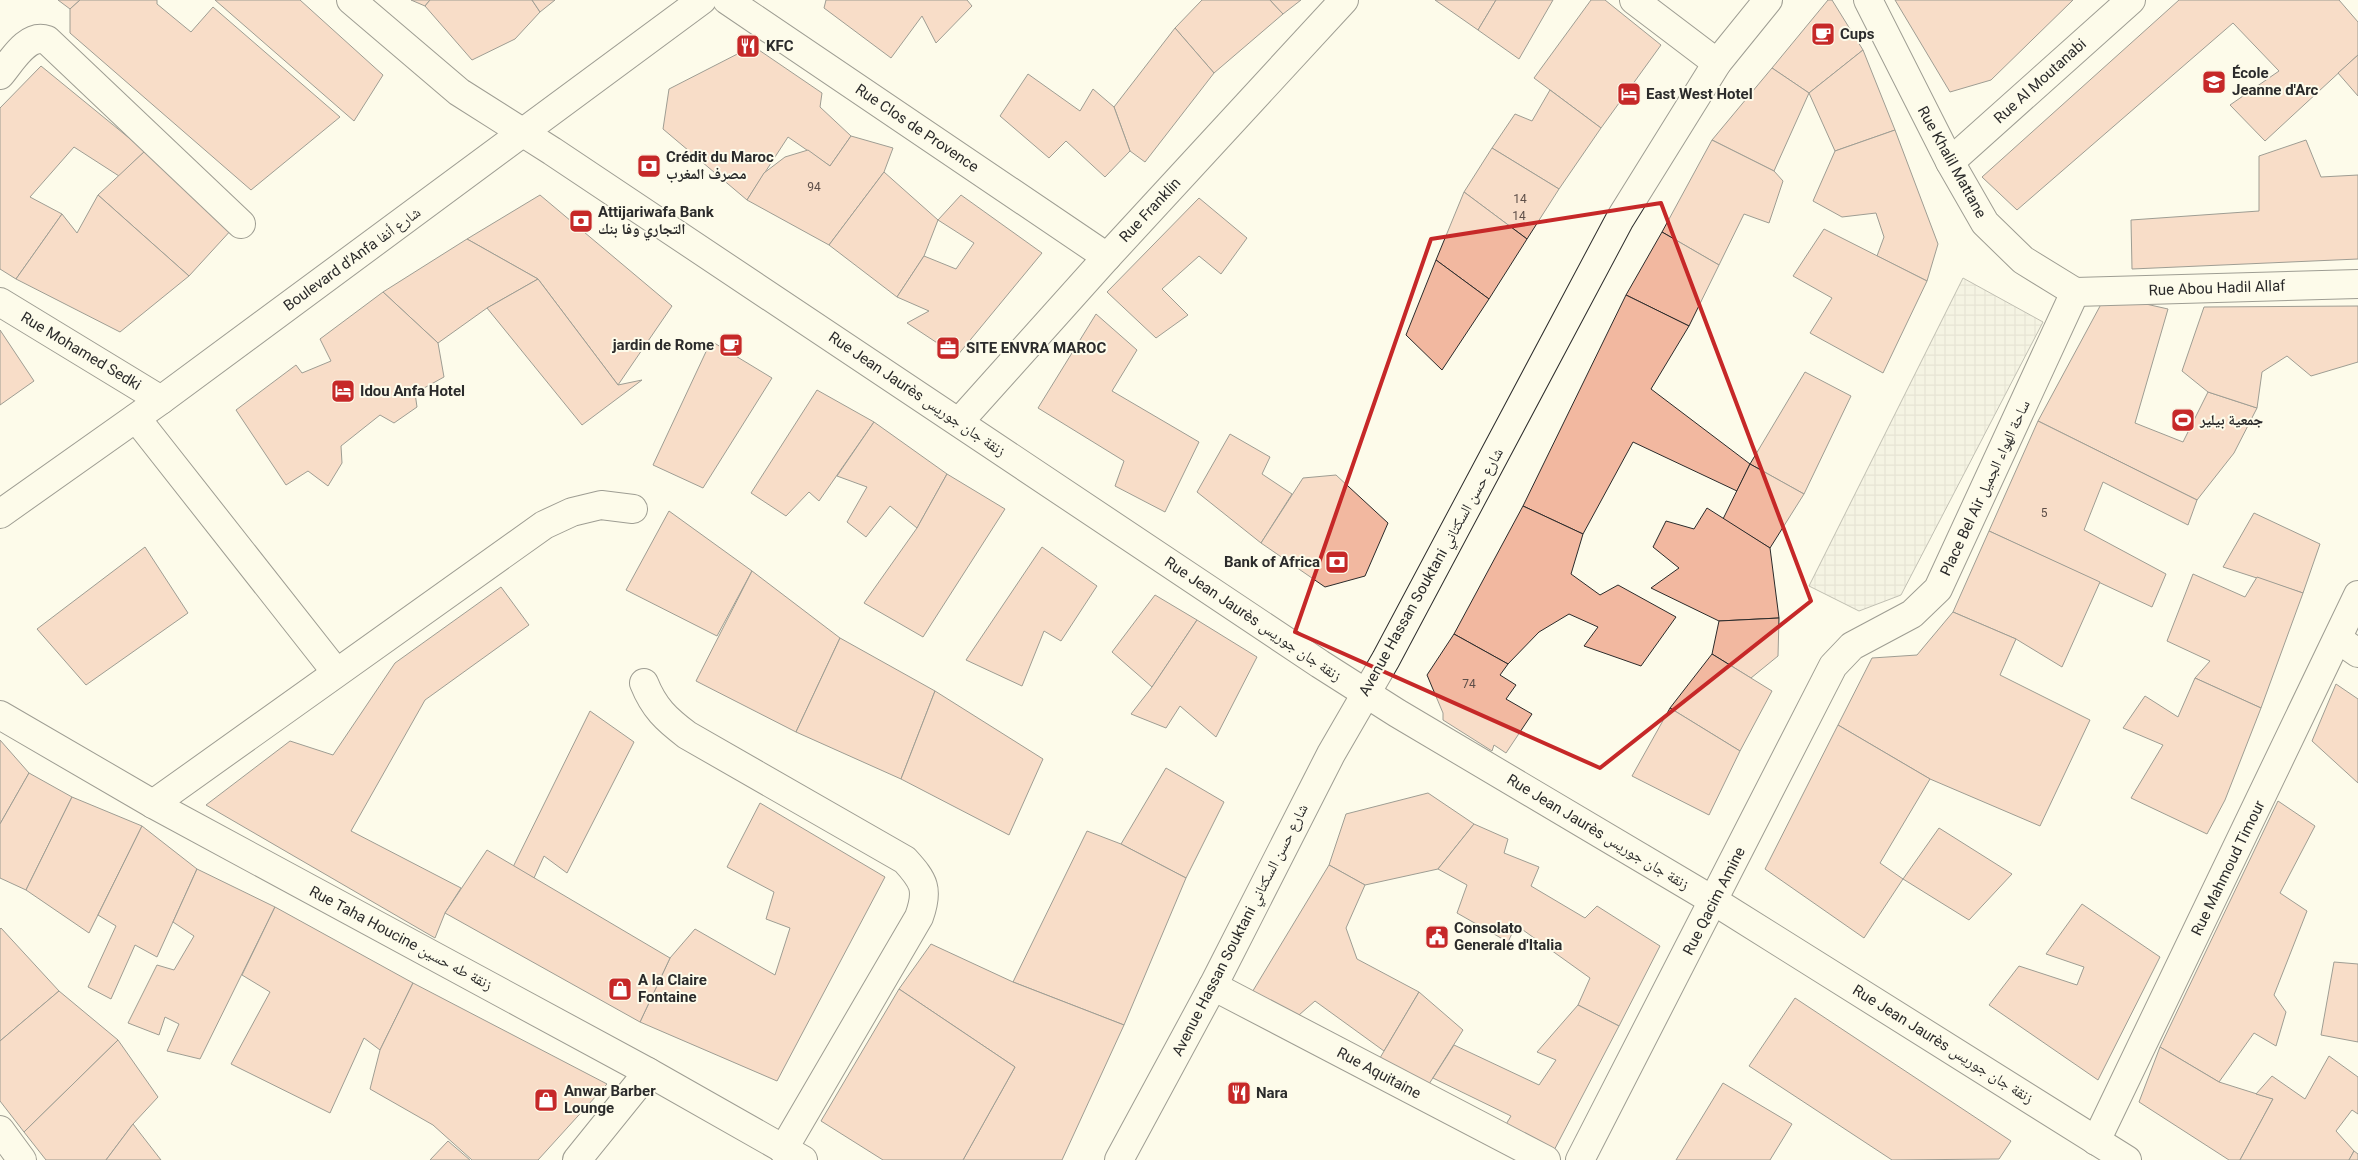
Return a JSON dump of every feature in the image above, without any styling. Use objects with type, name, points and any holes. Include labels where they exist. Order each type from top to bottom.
[{"type":"street","name":"Rue Jean Jaurès زنقة جان جوريس","points":[[351,0],[459,92],[523,132],[1320,664],[1714,901],[2127,1160]]},
{"type":"street","name":"Boulevard d'Anfa شارع أنفا","points":[[0,514],[161,400],[702,0]]},
{"type":"street","name":"Rue Clos de Provence","points":[[726,0],[1107,257]]},
{"type":"street","name":"Rue Franklin","points":[[958,422],[1344,0]]},
{"type":"street","points":[[1634,0],[1717,63]]},
{"type":"street","name":"Avenue Hassan Souktani شارع حسن السكتاني","points":[[1119,1160],[1213,986],[1331,754],[1386,659],[1620,219],[1717,63],[1768,0]]},
{"type":"street","name":"Rue Khalil Mattane","points":[[1868,0],[1950,162],[1985,223],[2023,260],[2075,292]]},
{"type":"street","name":"Rue Al Moutanabi","points":[[1950,162],[2131,0]]},
{"type":"street","points":[[0,75],[30,40],[40,38],[47,40],[241,224]]},
{"type":"street","name":"Rue Abou Hadil Allaf","points":[[2075,292],[2358,284]]},
{"type":"street","name":"Place Bel Air ساحة الهواء الجميل","points":[[1852,646],[1912,614],[1938,589],[2075,292]]},
{"type":"street","name":"Rue Mohamed Sedki","points":[[0,302],[161,400]]},
{"type":"street","points":[[136,418],[336,672]]},
{"type":"street","points":[[153,804],[544,525],[572,512],[600,505],[633,509]]},
{"type":"street","name":"Rue Mahmoud Timour","points":[[2096,1141],[2348,646],[2358,595]]},
{"type":"street","name":"Rue Qacim Amine","points":[[1580,1160],[1833,666],[1852,646]]},
{"type":"street","points":[[644,683],[651,701],[664,717],[687,735],[905,860],[920,877],[924,886],[924,902],[919,917],[793,1155]]},
{"type":"street","name":"Rue Taha Houcine زنقة طه حسين","points":[[0,715],[153,804],[648,1072],[793,1155]]},
{"type":"street","name":"Rue Aquitaine","points":[[1213,986],[1546,1160]]},
{"type":"street","points":[[577,1160],[648,1072]]},
{"type":"street","points":[[0,1130],[22,1160]]},
{"type":"highlighted area","points":[[1661,203],[1811,601],[1600,768],[1295,632],[1431,239]]},
{"type":"shaded area","points":[[1963,278],[2043,322],[1901,595],[1859,611],[1809,586]]},
{"type":"building","points":[[58,0],[80,0],[70,9]]},
{"type":"building","points":[[80,0],[157,0],[157,4],[191,32],[213,7],[340,117],[251,190],[70,33],[70,9]]},
{"type":"building","points":[[215,0],[300,0],[383,75],[354,121]]},
{"type":"building","points":[[411,0],[430,0],[425,6]]},
{"type":"building","points":[[430,0],[532,0],[540,12],[515,39],[472,60],[425,6]]},
{"type":"building","points":[[532,0],[555,0],[540,12]]},
{"type":"building","points":[[826,0],[967,0],[972,6],[936,43],[922,16],[891,58],[824,8]]},
{"type":"building","points":[[1202,0],[1270,0],[1283,14],[1214,73],[1175,28]]},
{"type":"building","points":[[1270,0],[1301,0],[1283,14]]},
{"type":"building","points":[[1435,0],[1496,0],[1478,30]]},
{"type":"building","points":[[1496,0],[1553,0],[1519,59],[1478,30]]},
{"type":"building","points":[[1591,0],[1605,0],[1661,45],[1601,128],[1534,78]]},
{"type":"building","points":[[1828,0],[1832,0],[1863,50],[1809,93],[1772,68]]},
{"type":"building","points":[[1895,0],[2073,0],[1991,80],[1950,92]]},
{"type":"building","points":[[2179,0],[2339,0],[2358,22],[2358,55],[2265,141],[2230,105],[2279,71],[2233,23],[2017,210],[1982,177]]},
{"type":"building","points":[[1175,28],[1214,73],[1145,162],[1130,151],[1114,107]]},
{"type":"building","points":[[753,46],[822,93],[820,107],[851,136],[830,166],[788,137],[747,200],[663,129],[669,89]]},
{"type":"building","points":[[1863,50],[1895,130],[1835,151],[1809,93]]},
{"type":"building","points":[[2358,55],[2358,96],[2338,73]]},
{"type":"building","points":[[41,66],[145,151],[119,176],[74,147],[30,197],[62,214],[16,279],[0,269],[0,108]]},
{"type":"building","points":[[1772,68],[1809,93],[1774,171],[1712,140]]},
{"type":"building","points":[[1028,74],[1080,111],[1093,89],[1114,107],[1130,151],[1105,177],[1066,141],[1049,158],[1000,116]]},
{"type":"building","points":[[1550,90],[1601,128],[1559,189],[1492,148],[1515,114],[1532,121]]},
{"type":"building","points":[[1895,130],[1938,244],[1927,281],[1877,256],[1884,237],[1876,213],[1842,217],[1813,201],[1835,151]]},
{"type":"building","points":[[851,136],[893,148],[884,172],[829,245],[747,200],[764,173],[785,157],[808,150],[830,166]]},
{"type":"building","points":[[1712,140],[1774,171],[1783,181],[1769,223],[1744,214],[1719,265],[1662,232]]},
{"type":"building","points":[[2306,140],[2321,177],[2358,175],[2358,259],[2132,269],[2131,220],[2259,211],[2259,156]]},
{"type":"building","points":[[1492,148],[1559,189],[1527,239],[1464,192]]},
{"type":"building","points":[[145,151],[233,228],[189,276],[98,195]]},
{"type":"building","points":[[884,172],[938,220],[924,256],[897,297],[829,245]]},
{"type":"building","points":[[1464,192],[1527,239],[1489,299],[1436,260]]},
{"type":"building","points":[[98,195],[189,276],[120,332],[16,279],[62,214],[77,233]]},
{"type":"building","points":[[540,195],[672,306],[618,385],[538,279],[467,239]]},
{"type":"building","points":[[961,195],[1042,253],[957,356],[907,323],[929,311],[897,297],[924,256],[956,269],[974,243],[938,220]]},
{"type":"building","points":[[1199,198],[1247,238],[1221,274],[1199,256],[1162,289],[1188,315],[1156,338],[1107,292]]},
{"type":"building","points":[[1824,229],[1927,281],[1883,373],[1810,333],[1832,298],[1793,276]]},
{"type":"building","points":[[1662,232],[1719,265],[1689,326],[1626,295]]},
{"type":"building","points":[[467,239],[538,279],[487,308],[438,343],[383,292]]},
{"type":"building","points":[[1436,260],[1489,299],[1442,370],[1406,335]]},
{"type":"building","points":[[538,279],[618,385],[642,380],[582,425],[487,308]]},
{"type":"building","points":[[383,292],[438,343],[444,377],[415,393],[417,407],[394,423],[380,415],[341,446],[342,463],[328,486],[308,471],[286,485],[236,410],[296,365],[302,373],[331,361],[320,339]]},
{"type":"building","points":[[1626,295],[1689,326],[1651,389],[1750,464],[1737,491],[1633,442],[1583,534],[1523,506]]},
{"type":"building","points":[[2106,295],[2168,309],[2135,423],[2183,442],[2208,392],[2257,408],[2234,453],[2197,500],[2038,421]]},
{"type":"building","points":[[2358,306],[2358,362],[2311,376],[2287,356],[2262,372],[2257,408],[2208,392],[2182,371],[2204,307]]},
{"type":"building","points":[[1096,314],[1137,350],[1112,391],[1199,442],[1165,512],[1115,486],[1124,461],[1038,408]]},
{"type":"building","points":[[0,330],[34,381],[0,405]]},
{"type":"building","points":[[711,341],[772,378],[703,488],[653,465]]},
{"type":"building","points":[[1805,372],[1851,396],[1804,494],[1750,464]]},
{"type":"building","points":[[817,390],[874,422],[819,501],[809,492],[786,516],[751,493]]},
{"type":"building","points":[[2038,421],[2197,500],[2188,525],[2103,482],[2084,530],[2166,574],[2152,607],[1989,531]]},
{"type":"building","points":[[874,422],[947,474],[917,528],[890,506],[866,537],[847,522],[867,487],[837,476]]},
{"type":"building","points":[[1230,434],[1270,457],[1262,474],[1292,494],[1261,543],[1197,492]]},
{"type":"building","points":[[1750,464],[1804,494],[1770,548],[1723,519]]},
{"type":"building","points":[[947,474],[1005,509],[923,637],[864,603],[917,528]]},
{"type":"building","points":[[1336,475],[1388,523],[1365,576],[1325,587],[1261,543],[1303,478]]},
{"type":"building","points":[[1523,506],[1583,534],[1571,574],[1600,595],[1618,585],[1676,617],[1641,666],[1584,646],[1598,627],[1569,614],[1539,632],[1508,664],[1454,634]]},
{"type":"building","points":[[1707,508],[1770,548],[1779,618],[1719,621],[1651,588],[1679,568],[1653,547],[1666,521],[1694,529]]},
{"type":"building","points":[[669,511],[752,571],[717,636],[626,590]]},
{"type":"building","points":[[2254,513],[2320,544],[2303,593],[2223,567]]},
{"type":"building","points":[[1989,531],[2100,582],[2062,667],[2016,639],[1953,612]]},
{"type":"building","points":[[145,547],[188,613],[86,685],[37,629]]},
{"type":"building","points":[[1042,547],[1097,586],[1061,641],[1044,631],[1022,686],[966,660]]},
{"type":"building","points":[[752,571],[840,638],[796,732],[696,681]]},
{"type":"building","points":[[2193,574],[2245,597],[2257,577],[2303,593],[2261,708],[2195,678],[2210,661],[2167,641]]},
{"type":"building","points":[[501,587],[529,625],[425,700],[351,831],[461,888],[445,913],[435,938],[206,805],[290,741],[333,755],[395,663]]},
{"type":"building","points":[[1155,595],[1197,620],[1152,687],[1112,652]]},
{"type":"building","points":[[1953,612],[2016,639],[2000,675],[2090,720],[2040,826],[1930,779],[1838,725],[1872,658],[1917,655]]},
{"type":"building","points":[[1779,618],[1778,656],[1751,678],[1712,654],[1719,621]]},
{"type":"building","points":[[1197,620],[1257,657],[1216,737],[1180,706],[1166,728],[1131,714],[1152,687]]},
{"type":"building","points":[[1454,634],[1508,664],[1500,675],[1516,685],[1506,699],[1532,714],[1506,753],[1494,745],[1492,751],[1443,720],[1443,713],[1427,675]]},
{"type":"building","points":[[840,638],[935,691],[901,779],[796,732]]},
{"type":"building","points":[[1712,654],[1772,691],[1740,751],[1670,708]]},
{"type":"building","points":[[2195,678],[2261,708],[2225,800],[2207,834],[2131,798],[2163,745],[2123,728],[2145,696],[2178,717]]},
{"type":"building","points":[[2336,684],[2358,699],[2358,783],[2312,741]]},
{"type":"building","points":[[935,691],[1043,759],[1009,835],[901,779]]},
{"type":"building","points":[[1670,708],[1740,751],[1709,815],[1632,776]]},
{"type":"building","points":[[590,711],[634,742],[567,873],[544,856],[534,878],[513,867]]},
{"type":"building","points":[[1838,725],[1930,779],[1880,863],[1903,879],[1864,938],[1765,869]]},
{"type":"building","points":[[0,740],[29,773],[0,824]]},
{"type":"building","points":[[1166,768],[1224,802],[1186,878],[1121,844]]},
{"type":"building","points":[[29,773],[72,797],[26,890],[0,878],[0,824]]},
{"type":"building","points":[[1428,793],[1474,824],[1438,869],[1365,885],[1329,865],[1346,814]]},
{"type":"building","points":[[72,797],[142,826],[89,933],[26,890]]},
{"type":"building","points":[[2278,801],[2315,826],[2280,893],[2307,911],[2274,995],[2286,1012],[2276,1046],[2254,1033],[2219,1082],[2160,1047]]},
{"type":"building","points":[[760,803],[885,877],[777,1081],[640,1022],[670,958],[695,929],[775,975],[790,928],[766,919],[774,892],[727,867]]},
{"type":"building","points":[[1474,824],[1508,839],[1504,853],[1539,867],[1531,886],[1585,918],[1597,906],[1660,946],[1619,1026],[1578,1005],[1590,978],[1516,925],[1508,942],[1457,913],[1467,885],[1438,869]]},
{"type":"building","points":[[142,826],[197,869],[157,957],[135,945],[111,999],[88,987],[116,926],[98,915]]},
{"type":"building","points":[[1939,828],[2012,874],[1969,920],[1903,879]]},
{"type":"building","points":[[1087,831],[1121,844],[1186,878],[1124,1025],[1013,982]]},
{"type":"building","points":[[487,850],[670,958],[640,1022],[445,913]]},
{"type":"building","points":[[1329,865],[1365,885],[1346,928],[1357,959],[1419,992],[1384,1051],[1315,1001],[1299,1015],[1251,994]]},
{"type":"building","points":[[197,869],[275,907],[200,1059],[167,1051],[179,1024],[165,1017],[159,1035],[128,1023],[157,965],[174,970],[194,936],[173,922]]},
{"type":"building","points":[[2082,904],[2160,957],[2098,1080],[1989,1005],[2019,966],[2077,985],[2084,967],[2046,954]]},
{"type":"building","points":[[275,907],[413,983],[380,1050],[364,1038],[330,1113],[231,1064],[270,992],[242,975]]},
{"type":"building","points":[[0,929],[59,991],[0,1041]]},
{"type":"building","points":[[931,944],[1013,982],[1124,1025],[1062,1160],[963,1160],[1015,1067],[899,989]]},
{"type":"building","points":[[2334,962],[2358,964],[2358,1042],[2321,1035]]},
{"type":"building","points":[[413,983],[607,1084],[538,1160],[472,1160],[433,1125],[370,1089],[380,1050]]},
{"type":"building","points":[[899,989],[1015,1067],[963,1160],[883,1160],[821,1121]]},
{"type":"building","points":[[59,991],[118,1040],[24,1132],[0,1101],[0,1041]]},
{"type":"building","points":[[1419,992],[1463,1030],[1424,1092],[1374,1068]]},
{"type":"building","points":[[1795,998],[2011,1141],[1999,1159],[1892,1160],[1749,1066]]},
{"type":"building","points":[[1578,1005],[1619,1026],[1550,1158],[1502,1131],[1511,1116],[1433,1078],[1454,1045],[1539,1085],[1556,1060],[1537,1052]]},
{"type":"building","points":[[118,1040],[158,1097],[133,1124],[106,1160],[46,1160],[24,1132]]},
{"type":"building","points":[[2160,1047],[2219,1082],[2273,1099],[2240,1160],[2229,1160],[2139,1102]]},
{"type":"building","points":[[2329,1056],[2358,1077],[2358,1114],[2352,1110],[2336,1131],[2354,1151],[2349,1160],[2240,1160],[2273,1099],[2256,1094],[2272,1076],[2305,1099]]},
{"type":"building","points":[[1723,1083],[1792,1124],[1770,1160],[1676,1160]]},
{"type":"building","points":[[133,1124],[161,1160],[106,1160]]},
{"type":"building","points":[[448,1141],[470,1160],[430,1160]]},
{"type":"building","points":[[2354,1151],[2358,1154],[2358,1160],[2349,1160]]},
{"type":"place","name":"Cups","points":[[1823,34]]},
{"type":"place","name":"KFC","points":[[748,46]]},
{"type":"place","name":"École Jeanne d'Arc","points":[[2214,82]]},
{"type":"place","name":"East West Hotel","points":[[1629,94]]},
{"type":"place","name":"Crédit du Maroc مصرف المغرب","points":[[649,166]]},
{"type":"place","name":"Attijariwafa Bank التجاري وفا بنك","points":[[581,221]]},
{"type":"place","name":"jardin de Rome","points":[[731,345]]},
{"type":"place","name":"SITE ENVRA MAROC","points":[[948,348]]},
{"type":"place","name":"Idou Anfa Hotel","points":[[343,391]]},
{"type":"place","name":"جمعية بيلير","points":[[2183,420]]},
{"type":"place","name":"Bank of Africa","points":[[1337,562]]},
{"type":"place","name":"Consolato Generale d'Italia","points":[[1437,937]]},
{"type":"place","name":"A la Claire Fontaine","points":[[620,989]]},
{"type":"place","name":"Nara","points":[[1239,1093]]},
{"type":"place","name":"Anwar Barber Lounge","points":[[546,1100]]}]
